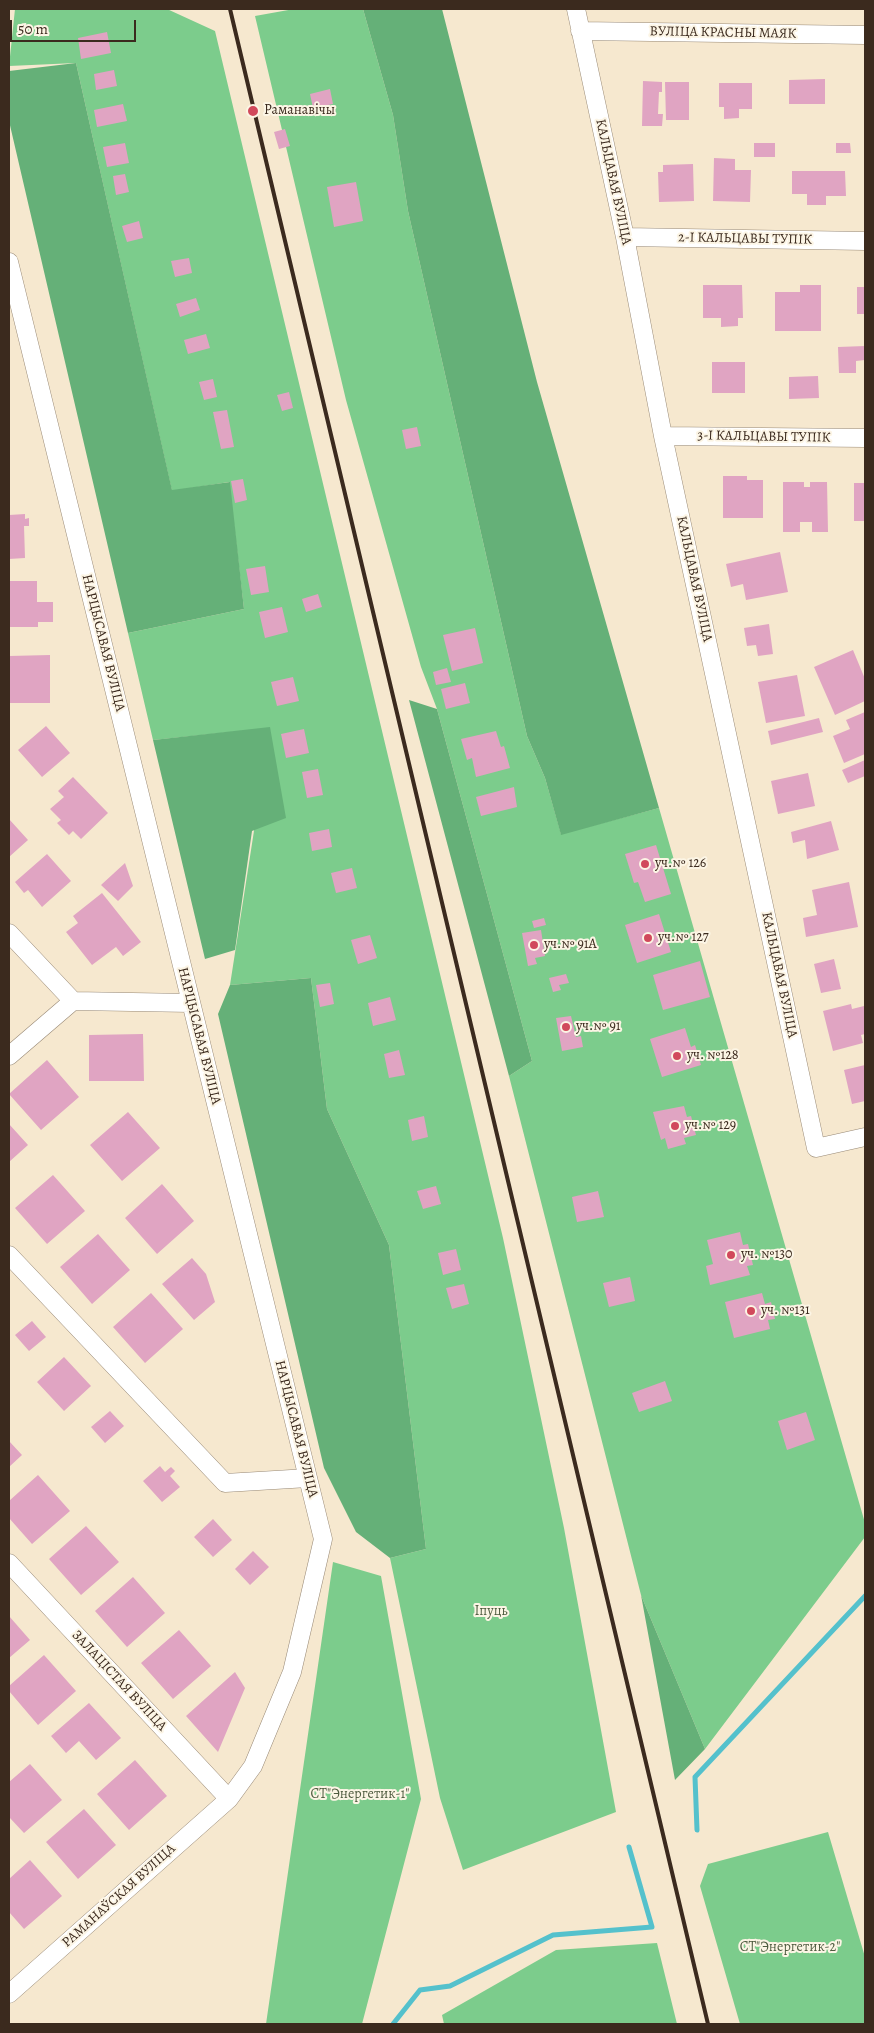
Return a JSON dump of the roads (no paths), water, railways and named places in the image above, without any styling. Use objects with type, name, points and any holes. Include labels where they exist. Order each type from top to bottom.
[{"type":"street","name":"КАЛЬЦАВАЯ ВУЛІЦА","points":[[576,9],[625,237],[663,436],[816,1148],[865,1137]]},
{"type":"street","name":"ВУЛІЦА КРАСНЫ МАЯК","points":[[580,32],[865,36]]},
{"type":"street","name":"2-І КАЛЬЦАВЫ ТУПІК","points":[[625,237],[865,241]]},
{"type":"street","name":"НАРЦЫСАВАЯ ВУЛІЦА","points":[[9,262],[323,1539],[292,1672],[253,1766],[228,1798]]},
{"type":"street","name":"3-І КАЛЬЦАВЫ ТУПІК","points":[[663,436],[865,438]]},
{"type":"street","points":[[9,933],[73,1001]]},
{"type":"street","points":[[9,1056],[73,1001],[191,1003]]},
{"type":"street","points":[[9,1255],[225,1483],[308,1478]]},
{"type":"street","name":"ЗАЛАЦІСТАЯ ВУЛІЦА","points":[[9,1563],[228,1798]]},
{"type":"street","name":"РАМАНАЎСКАЯ ВУЛІЦА","points":[[9,1994],[228,1798]]},
{"type":"waterway","points":[[697,1830],[695,1777],[865,1596]]},
{"type":"waterway","points":[[393,2024],[420,1990],[450,1986],[553,1935],[652,1927],[629,1847]]},
{"type":"railway","points":[[230,9],[708,2024]]},
{"type":"place","name":"Раманавічы","points":[[253,111]]},
{"type":"place","name":"уч.№ 126","points":[[645,864]]},
{"type":"place","name":"уч.№ 127","points":[[648,938]]},
{"type":"place","name":"уч.№ 91А","points":[[534,945]]},
{"type":"place","name":"уч.№ 91","points":[[566,1027]]},
{"type":"place","name":"уч. №128","points":[[677,1056]]},
{"type":"place","name":"уч.№ 129","points":[[675,1126]]},
{"type":"place","name":"уч. №130","points":[[731,1255]]},
{"type":"place","name":"уч. №131","points":[[751,1311]]},
{"type":"park label","name":"Іпуць","points":[[491,1612]]},
{"type":"park label","name":"СТ\"Энергетик-1\"","points":[[360,1795]]},
{"type":"park label","name":"СТ\"Энергетик-2\"","points":[[790,1948]]}]
